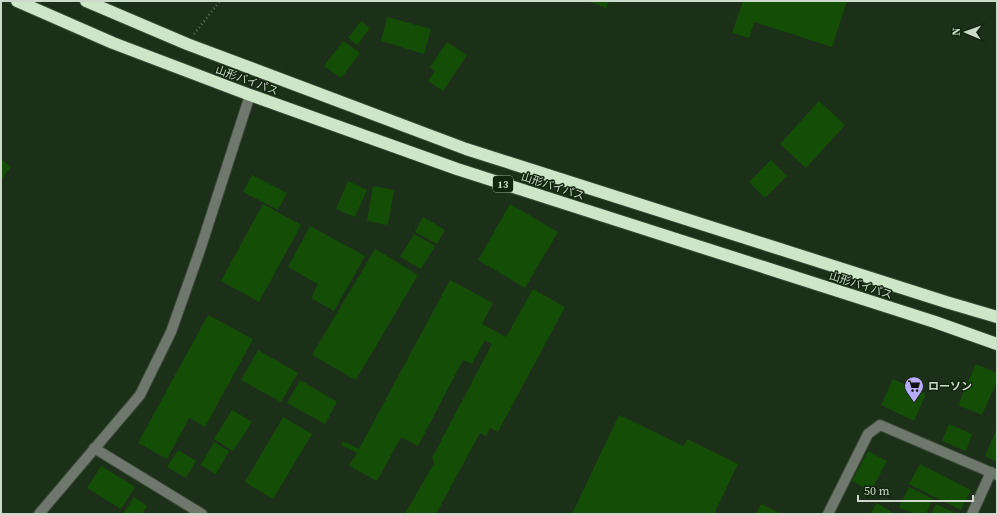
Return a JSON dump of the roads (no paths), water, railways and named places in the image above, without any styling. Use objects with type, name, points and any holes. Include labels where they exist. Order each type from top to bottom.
[{"type":"highway","name":"山形バイパス","points":[[17,1],[114,43],[250,95],[457,169],[935,322],[997,344]]},
{"type":"highway","name":"山形バイパス","points":[[86,1],[187,44],[466,149],[997,317]]},
{"type":"street","points":[[39,514],[140,395],[171,332],[200,250],[250,95]]},
{"type":"street","points":[[828,514],[868,434],[880,425],[994,474],[972,514]]},
{"type":"street","points":[[94,448],[202,514]]},
{"type":"place","name":"ローソン","points":[[914,403]]}]
